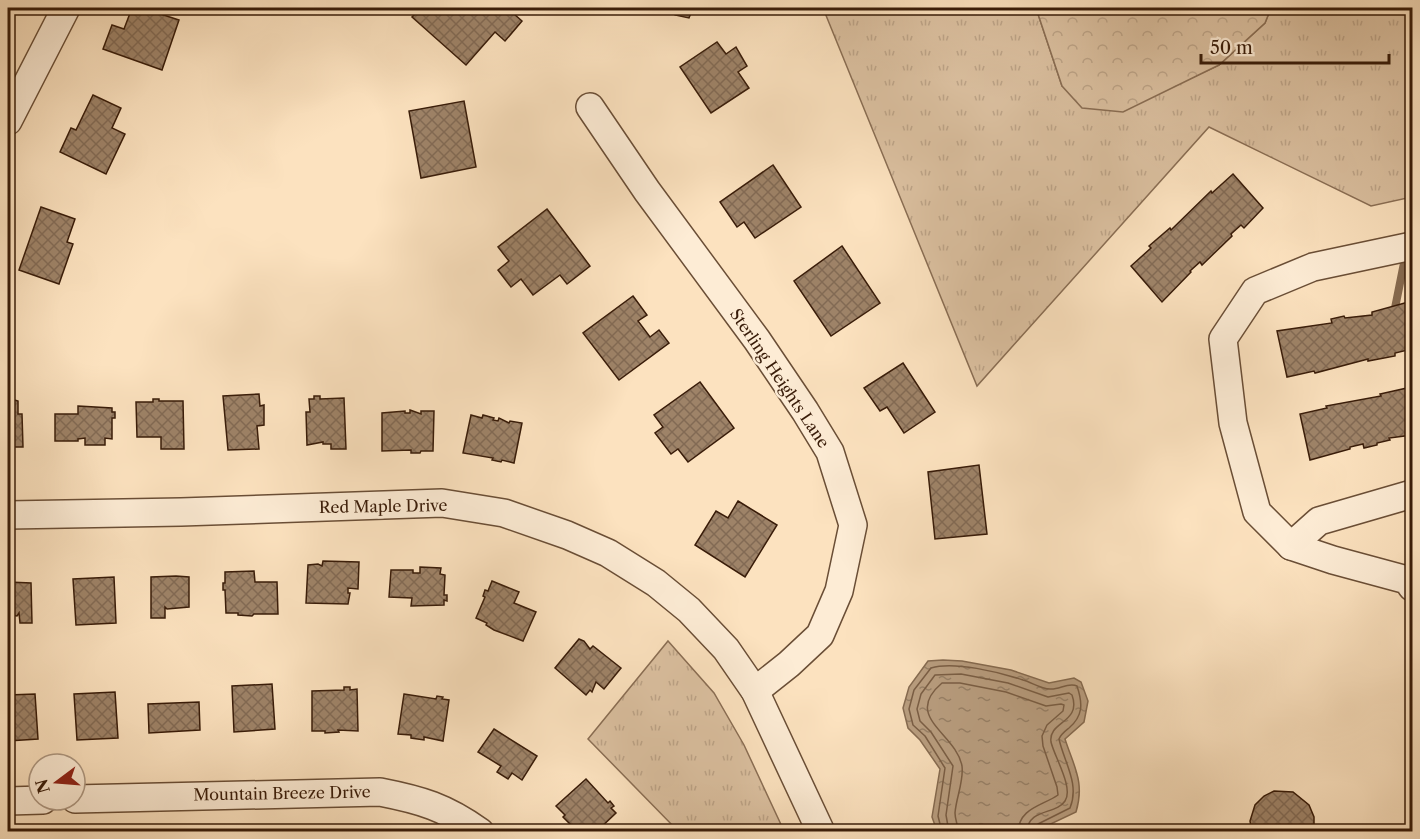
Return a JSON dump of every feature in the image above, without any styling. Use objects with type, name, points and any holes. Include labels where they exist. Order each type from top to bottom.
[{"type":"street","points":[[8,121],[66,8]]},
{"type":"street","name":"Sterling Heights Lane","points":[[590,108],[646,191],[757,340],[805,411],[830,453],[853,525],[839,591],[820,634],[789,664],[755,691]]},
{"type":"street","points":[[1413,246],[1313,267],[1255,291],[1222,339],[1233,423],[1257,512],[1291,546],[1407,580],[1413,586]]},
{"type":"street","points":[[1291,546],[1319,521],[1413,494]]},
{"type":"street","name":"Red Maple Drive","points":[[8,515],[193,512],[442,503],[504,513],[567,535],[608,553],[656,583],[689,609],[726,649],[755,691],[821,831]]},
{"type":"street","name":"Mountain Breeze Drive","points":[[87,799],[380,792],[418,800],[457,815],[480,831]]},
{"type":"street","points":[[8,801],[27,800]]},
{"type":"green space","points":[[823,8],[1036,8],[1062,86],[1193,77],[1219,65],[1265,23],[1271,8],[1412,8],[1412,197],[1371,206],[1209,127],[977,386]]},
{"type":"green space","points":[[1036,8],[1271,8],[1265,23],[1219,65],[1123,112],[1082,108],[1062,86]]},
{"type":"green space","points":[[668,641],[714,693],[744,745],[784,831],[678,831],[588,739]]},
{"type":"water","points":[[943,660],[1011,670],[1049,683],[1074,678],[1081,682],[1088,701],[1084,722],[1065,739],[1079,783],[1076,812],[1036,831],[937,831],[932,817],[940,769],[920,740],[908,728],[903,708],[909,687],[928,661]]},
{"type":"building","points":[[132,8],[142,8],[179,20],[162,70],[103,49],[112,25],[124,29]]},
{"type":"building","points":[[421,8],[428,8],[433,12],[437,8],[507,8],[522,21],[505,41],[495,32],[466,65],[412,17]]},
{"type":"building","points":[[663,8],[693,8],[689,18],[675,15]]},
{"type":"building","points":[[717,42],[726,54],[736,47],[747,66],[738,72],[749,88],[711,113],[680,67]]},
{"type":"building","points":[[93,95],[121,108],[112,128],[125,134],[106,174],[60,152],[71,128],[76,130]]},
{"type":"building","points":[[464,101],[476,167],[421,178],[409,111]]},
{"type":"building","points":[[773,165],[801,207],[755,238],[744,222],[737,227],[720,202]]},
{"type":"building","points":[[1233,174],[1263,208],[1244,228],[1241,225],[1231,234],[1232,236],[1202,265],[1200,262],[1190,271],[1162,302],[1131,266],[1151,248],[1149,246],[1170,228],[1171,230],[1211,191],[1212,193]]},
{"type":"building","points":[[41,207],[75,219],[67,242],[73,244],[59,284],[19,270]]},
{"type":"building","points":[[547,209],[590,266],[567,284],[560,275],[533,295],[521,279],[511,287],[498,270],[509,261],[498,247]]},
{"type":"building","points":[[842,246],[880,303],[831,336],[794,281]]},
{"type":"building","points":[[633,296],[647,315],[638,321],[650,337],[659,330],[669,343],[619,380],[583,333]]},
{"type":"building","points":[[1412,301],[1412,349],[1395,353],[1395,356],[1368,361],[1368,359],[1315,373],[1314,371],[1287,377],[1277,331],[1332,323],[1331,319],[1344,316],[1345,318],[1372,315],[1372,312]]},
{"type":"building","points":[[903,363],[935,412],[904,433],[887,407],[880,411],[864,388]]},
{"type":"building","points":[[700,382],[734,428],[688,462],[678,449],[671,454],[655,433],[663,427],[654,415]]},
{"type":"building","points":[[1407,388],[1407,390],[1412,389],[1412,435],[1389,438],[1390,440],[1364,448],[1363,444],[1350,447],[1350,449],[1310,460],[1300,414]]},
{"type":"building","points":[[259,394],[260,406],[264,405],[264,425],[257,426],[259,449],[228,450],[223,396]]},
{"type":"building","points":[[314,396],[320,396],[320,399],[344,398],[346,449],[331,449],[331,444],[323,444],[323,442],[307,445],[306,412],[310,412],[309,399],[314,399]]},
{"type":"building","points":[[8,398],[18,401],[18,414],[22,414],[23,447],[8,447]]},
{"type":"building","points":[[153,399],[183,401],[184,449],[161,449],[161,437],[137,437],[136,402],[153,402]]},
{"type":"building","points":[[78,406],[112,408],[112,412],[115,412],[115,418],[112,418],[112,439],[105,438],[105,445],[85,445],[85,438],[78,439],[78,441],[55,441],[55,414],[78,414]]},
{"type":"building","points":[[410,410],[421,414],[421,411],[434,411],[433,451],[411,453],[411,450],[382,451],[382,413],[405,411],[405,413],[410,413]]},
{"type":"building","points":[[471,415],[482,418],[483,415],[498,421],[499,418],[509,423],[510,421],[522,423],[514,463],[463,453]]},
{"type":"building","points":[[979,465],[987,534],[935,539],[928,472]]},
{"type":"building","points":[[738,501],[777,525],[745,577],[695,545],[716,511],[728,518]]},
{"type":"building","points":[[323,561],[359,562],[358,589],[348,588],[348,593],[350,593],[348,604],[306,603],[308,565],[322,566]]},
{"type":"building","points":[[420,567],[441,568],[440,574],[445,575],[444,595],[447,595],[444,605],[411,606],[412,598],[389,597],[391,570],[413,570],[413,573],[420,573]]},
{"type":"building","points":[[254,571],[255,582],[277,582],[278,614],[254,614],[252,616],[226,613],[225,590],[223,590],[225,572]]},
{"type":"building","points":[[114,577],[116,623],[76,625],[73,579]]},
{"type":"building","points":[[151,577],[189,577],[189,607],[167,609],[165,607],[165,618],[151,618]]},
{"type":"building","points":[[492,581],[519,592],[514,603],[536,612],[523,641],[494,630],[486,625],[487,623],[476,618],[485,597],[483,596],[485,590],[488,591]]},
{"type":"building","points":[[8,582],[31,583],[32,623],[20,623],[19,613],[17,616],[8,613]]},
{"type":"building","points":[[579,639],[584,641],[590,649],[593,646],[621,668],[604,689],[596,682],[592,692],[590,690],[586,695],[555,668]]},
{"type":"building","points":[[272,684],[275,729],[234,732],[232,686]]},
{"type":"building","points":[[344,687],[350,687],[350,690],[357,689],[358,731],[338,730],[339,732],[325,733],[325,731],[312,731],[312,691],[344,690]]},
{"type":"building","points":[[115,692],[118,738],[77,740],[74,694]]},
{"type":"building","points":[[35,694],[38,739],[8,741],[8,695]]},
{"type":"building","points":[[404,694],[436,699],[437,696],[449,700],[443,741],[424,737],[424,740],[411,738],[411,735],[398,734]]},
{"type":"building","points":[[199,702],[200,730],[149,733],[148,704]]},
{"type":"building","points":[[494,729],[537,756],[522,780],[512,773],[508,779],[497,772],[501,766],[478,752]]},
{"type":"building","points":[[586,779],[608,803],[610,801],[614,806],[611,808],[616,813],[596,832],[578,832],[556,806]]},
{"type":"building","points":[[1274,791],[1293,792],[1309,805],[1314,817],[1314,832],[1252,832],[1250,821],[1255,805],[1264,796]]},
{"type":"waterway","points":[[1408,241],[1412,219]]},
{"type":"waterway","points":[[1394,313],[1406,253]]}]
